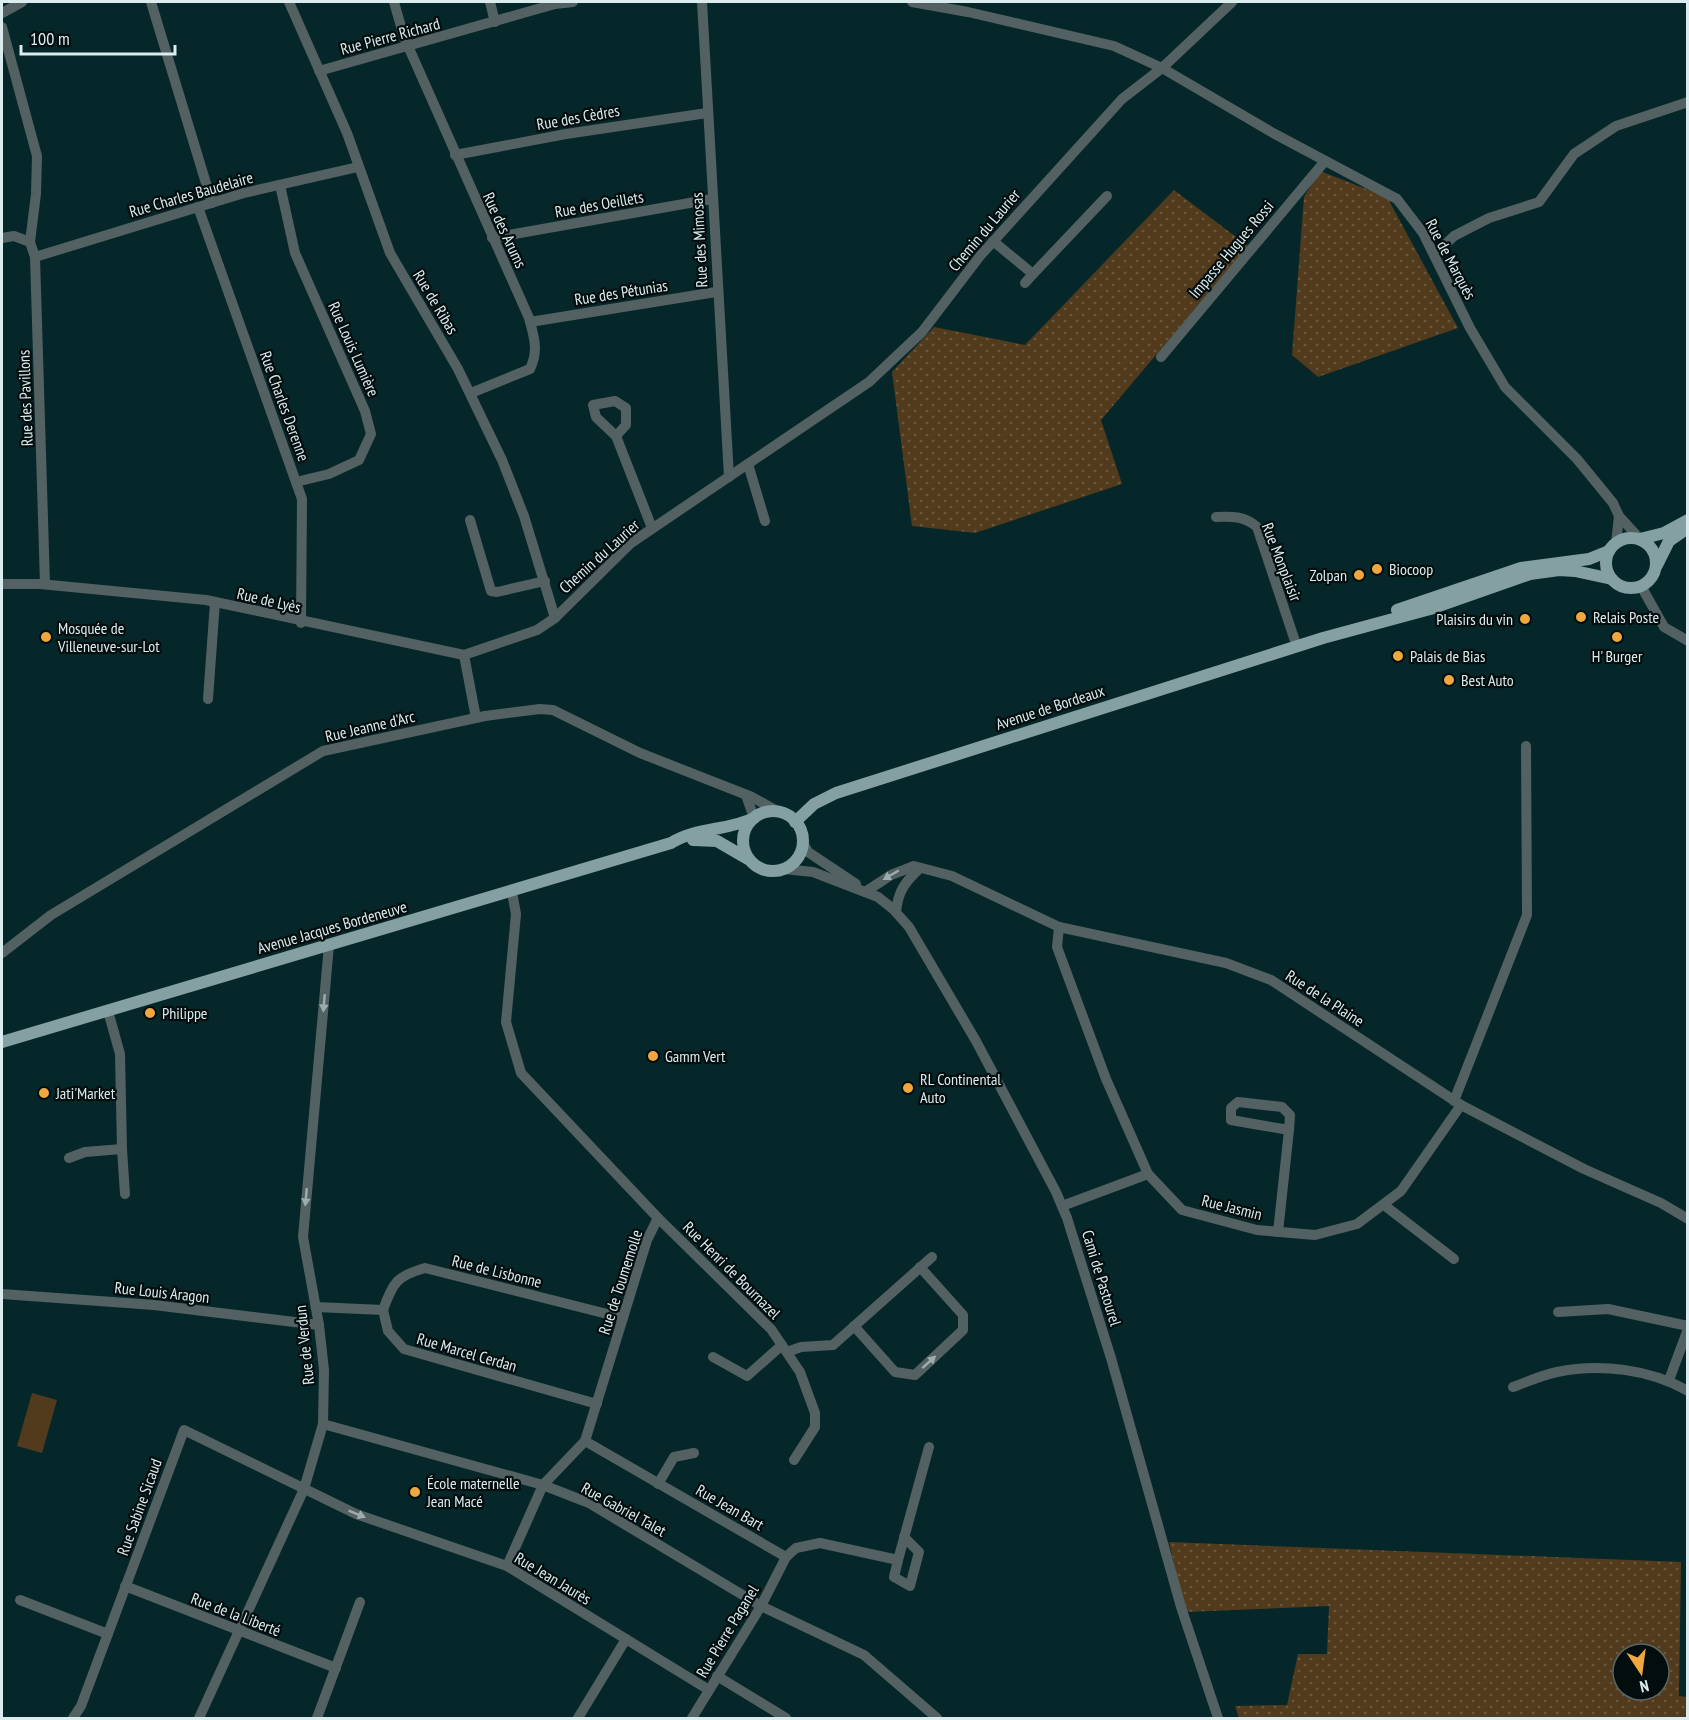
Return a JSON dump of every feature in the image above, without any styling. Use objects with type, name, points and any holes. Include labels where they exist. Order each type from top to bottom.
[{"type":"main road","points":[[1688,520],[1664,533],[1640,538],[1625,538],[1613,547],[1606,564],[1612,579],[1625,587],[1641,586],[1653,576],[1669,541],[1688,528]]},
{"type":"main road","points":[[1640,538],[1652,547],[1656,566]]},
{"type":"main road","name":"Avenue de Bordeaux","points":[[1323,638],[1334,631],[1486,580],[1541,564],[1589,559],[1613,547]]},
{"type":"main road","name":"Avenue de Bordeaux","points":[[795,822],[814,804],[836,793],[1323,638],[1434,608],[1544,571],[1582,571],[1612,579]]},
{"type":"main road","points":[[1434,608],[1439,601],[1472,590],[1486,580]]},
{"type":"main road","points":[[770,812],[779,812],[795,822],[802,841],[799,855],[784,868],[765,870],[751,861],[746,854],[743,838],[754,818],[770,812]]},
{"type":"main road","name":"Avenue Jacques Bordeneuve","points":[[671,843],[680,837],[738,826],[754,818]]},
{"type":"main road","name":"Avenue Jacques Bordeneuve","points":[[2,1042],[671,843],[695,839],[717,841],[751,861]]},
{"type":"street","points":[[2,13],[22,2]]},
{"type":"street","points":[[151,2],[212,203]]},
{"type":"street","name":"Rue de Ribas","points":[[289,2],[347,133],[390,253],[471,393],[525,516],[555,618]]},
{"type":"street","name":"Rue des Arums","points":[[394,2],[404,37],[410,46],[455,155],[530,322],[536,345],[536,357],[530,369],[471,393]]},
{"type":"street","points":[[490,2],[495,22]]},
{"type":"street","name":"Rue Pierre Richard","points":[[319,71],[555,4],[573,2]]},
{"type":"street","name":"Rue des Mimosas","points":[[702,2],[716,292],[729,477]]},
{"type":"street","points":[[912,2],[968,12],[1114,46],[1162,68]]},
{"type":"street","name":"Chemin du Laurier","points":[[464,655],[537,630],[555,618],[631,543],[870,381],[922,332],[993,241],[1122,99],[1162,68],[1232,2]]},
{"type":"street","points":[[2,27],[37,156],[36,194],[30,242],[14,236],[2,238]]},
{"type":"street","name":"Rue de Marquès","points":[[1162,68],[1396,199],[1423,233],[1470,328],[1505,387],[1577,459],[1612,503],[1619,516],[1640,538]]},
{"type":"street","points":[[1434,255],[1454,236],[1489,218],[1539,201],[1574,154],[1616,126],[1688,102]]},
{"type":"street","name":"Rue des Cèdres","points":[[455,155],[566,134],[707,113]]},
{"type":"street","name":"Impasse Hugues Rossi","points":[[1161,357],[1325,161]]},
{"type":"street","name":"Rue Charles Baudelaire","points":[[35,257],[212,203],[358,167]]},
{"type":"street","name":"Rue Louis Lumière","points":[[280,185],[295,253],[365,411],[371,434],[359,460],[329,474],[296,482]]},
{"type":"street","points":[[1024,283],[1107,196]]},
{"type":"street","name":"Rue des Oeillets","points":[[492,238],[711,199]]},
{"type":"street","name":"Rue Charles Derenne","points":[[198,207],[302,499],[301,623]]},
{"type":"street","points":[[993,241],[1033,274]]},
{"type":"street","name":"Rue des Pavillons","points":[[30,242],[35,257],[44,475],[45,584]]},
{"type":"street","name":"Rue des Pétunias","points":[[530,322],[716,292]]},
{"type":"street","points":[[616,435],[652,528]]},
{"type":"street","points":[[748,464],[765,521]]},
{"type":"street","name":"Rue Monplaisir","points":[[1216,517],[1233,516],[1250,520],[1257,527],[1297,647]]},
{"type":"street","points":[[1613,547],[1619,516]]},
{"type":"street","points":[[470,520],[491,591],[497,592],[545,581]]},
{"type":"street","name":"Rue de Lyès","points":[[2,584],[45,584],[215,602],[301,623],[464,655]]},
{"type":"street","points":[[1641,586],[1664,627],[1688,641]]},
{"type":"street","points":[[208,699],[215,602]]},
{"type":"street","points":[[464,655],[476,718]]},
{"type":"street","name":"Rue Jeanne d'Arc","points":[[2,953],[51,915],[323,752],[476,718],[540,709],[553,710],[640,753],[746,795],[779,812]]},
{"type":"street","name":"Rue Jasmin","points":[[1059,927],[1057,947],[1106,1080],[1148,1174],[1182,1210],[1257,1230],[1315,1235],[1357,1224],[1401,1191],[1458,1103],[1527,915],[1526,746]]},
{"type":"street","points":[[746,795],[754,818]]},
{"type":"street","name":"Cami de Pastourel","points":[[802,841],[808,852],[865,892]]},
{"type":"street","name":"Cami de Pastourel","points":[[784,868],[813,872],[878,897],[909,927],[976,1041],[1062,1206],[1111,1358],[1181,1607],[1218,1719]]},
{"type":"street","points":[[865,892],[906,868],[920,868]]},
{"type":"street","points":[[896,912],[901,887],[920,868]]},
{"type":"street","name":"Rue de la Plaine","points":[[920,868],[952,876],[1059,927],[1217,960],[1271,980],[1458,1103],[1584,1169],[1660,1203],[1688,1219]]},
{"type":"street","name":"Rue de Toumemolle","points":[[507,1566],[543,1485],[585,1442],[647,1240],[658,1218],[521,1073],[506,1022],[516,914],[512,892]]},
{"type":"street","name":"Rue de Verdun","points":[[200,1719],[304,1489],[323,1424],[324,1370],[319,1325],[303,1237],[329,945]]},
{"type":"street","points":[[108,1011],[120,1054],[125,1194]]},
{"type":"street","points":[[1278,1232],[1289,1130],[1290,1115],[1282,1107],[1239,1102],[1232,1108],[1231,1120],[1289,1130]]},
{"type":"street","points":[[69,1158],[85,1152],[122,1149]]},
{"type":"street","points":[[1062,1206],[1148,1174]]},
{"type":"street","points":[[1384,1205],[1454,1259]]},
{"type":"street","name":"Rue Henri de Bournazel","points":[[658,1218],[771,1329],[800,1372],[814,1413],[815,1427],[794,1460]]},
{"type":"street","points":[[713,1358],[747,1376],[784,1349],[832,1345],[932,1257]]},
{"type":"street","points":[[854,1326],[895,1372],[915,1375],[963,1330],[963,1315],[920,1267]]},
{"type":"street","name":"Rue de Lisbonne","points":[[383,1310],[390,1289],[402,1274],[425,1268],[623,1318]]},
{"type":"street","name":"Rue Louis Aragon","points":[[2,1294],[154,1305],[319,1325]]},
{"type":"street","points":[[316,1307],[383,1310]]},
{"type":"street","points":[[1558,1312],[1608,1309],[1688,1328],[1669,1380]]},
{"type":"street","name":"Rue Marcel Cerdan","points":[[383,1310],[388,1331],[404,1349],[597,1404]]},
{"type":"street","points":[[1513,1388],[1556,1372],[1603,1366],[1669,1380],[1688,1391]]},
{"type":"street","name":"Rue Gabriel Talet","points":[[323,1424],[543,1485],[589,1503],[761,1606],[864,1654],[937,1719]]},
{"type":"street","name":"Rue Sabine Sicaud","points":[[73,1719],[81,1706],[184,1430],[304,1489]]},
{"type":"street","name":"Rue Jean Bart","points":[[585,1442],[786,1557]]},
{"type":"street","points":[[904,1537],[919,1552],[910,1586],[894,1577],[904,1537],[929,1447]]},
{"type":"street","points":[[658,1484],[674,1457],[694,1453]]},
{"type":"street","name":"Rue Jean Jaurès","points":[[304,1489],[356,1514],[507,1566],[708,1690]]},
{"type":"street","points":[[786,1557],[796,1548],[820,1543],[898,1560]]},
{"type":"street","name":"Rue Pierre Paganel","points":[[692,1719],[761,1606],[786,1557]]},
{"type":"street","name":"Rue de la Liberté","points":[[125,1586],[336,1668]]},
{"type":"street","points":[[20,1600],[108,1634]]},
{"type":"street","points":[[317,1719],[360,1602]]},
{"type":"street","points":[[578,1719],[626,1639]]},
{"type":"street","points":[[717,1676],[786,1719]]},
{"type":"shaded area","points":[[1320,171],[1387,197],[1458,328],[1318,377],[1292,355],[1304,197]]},
{"type":"shaded area","points":[[1174,190],[1248,246],[1101,420],[1122,484],[975,533],[912,526],[892,372],[934,327],[1025,345]]},
{"type":"shaded area","points":[[32,1393],[57,1400],[42,1453],[17,1446]]},
{"type":"shaded area","points":[[1169,1542],[1681,1562],[1679,1696],[1687,1697],[1687,1718],[1239,1718],[1235,1706],[1287,1705],[1298,1654],[1327,1654],[1329,1606],[1185,1612]]},
{"type":"place","name":"Biocoop","points":[[1377,569]]},
{"type":"place","name":"Zolpan","points":[[1359,575]]},
{"type":"place","name":"Relais Poste","points":[[1581,617]]},
{"type":"place","name":"Plaisirs du vin","points":[[1525,619]]},
{"type":"place","name":"Mosquée de Villeneuve-sur-Lot","points":[[46,637]]},
{"type":"place","name":"H' Burger","points":[[1617,637]]},
{"type":"place","name":"Palais de Bias","points":[[1398,656]]},
{"type":"place","name":"Best Auto","points":[[1449,680]]},
{"type":"place","name":"Philippe","points":[[150,1013]]},
{"type":"place","name":"Gamm Vert","points":[[653,1056]]},
{"type":"place","name":"RL Continental Auto","points":[[908,1088]]},
{"type":"place","name":"Jati'Market","points":[[44,1093]]},
{"type":"place","name":"École maternelle Jean Macé","points":[[415,1492]]}]
